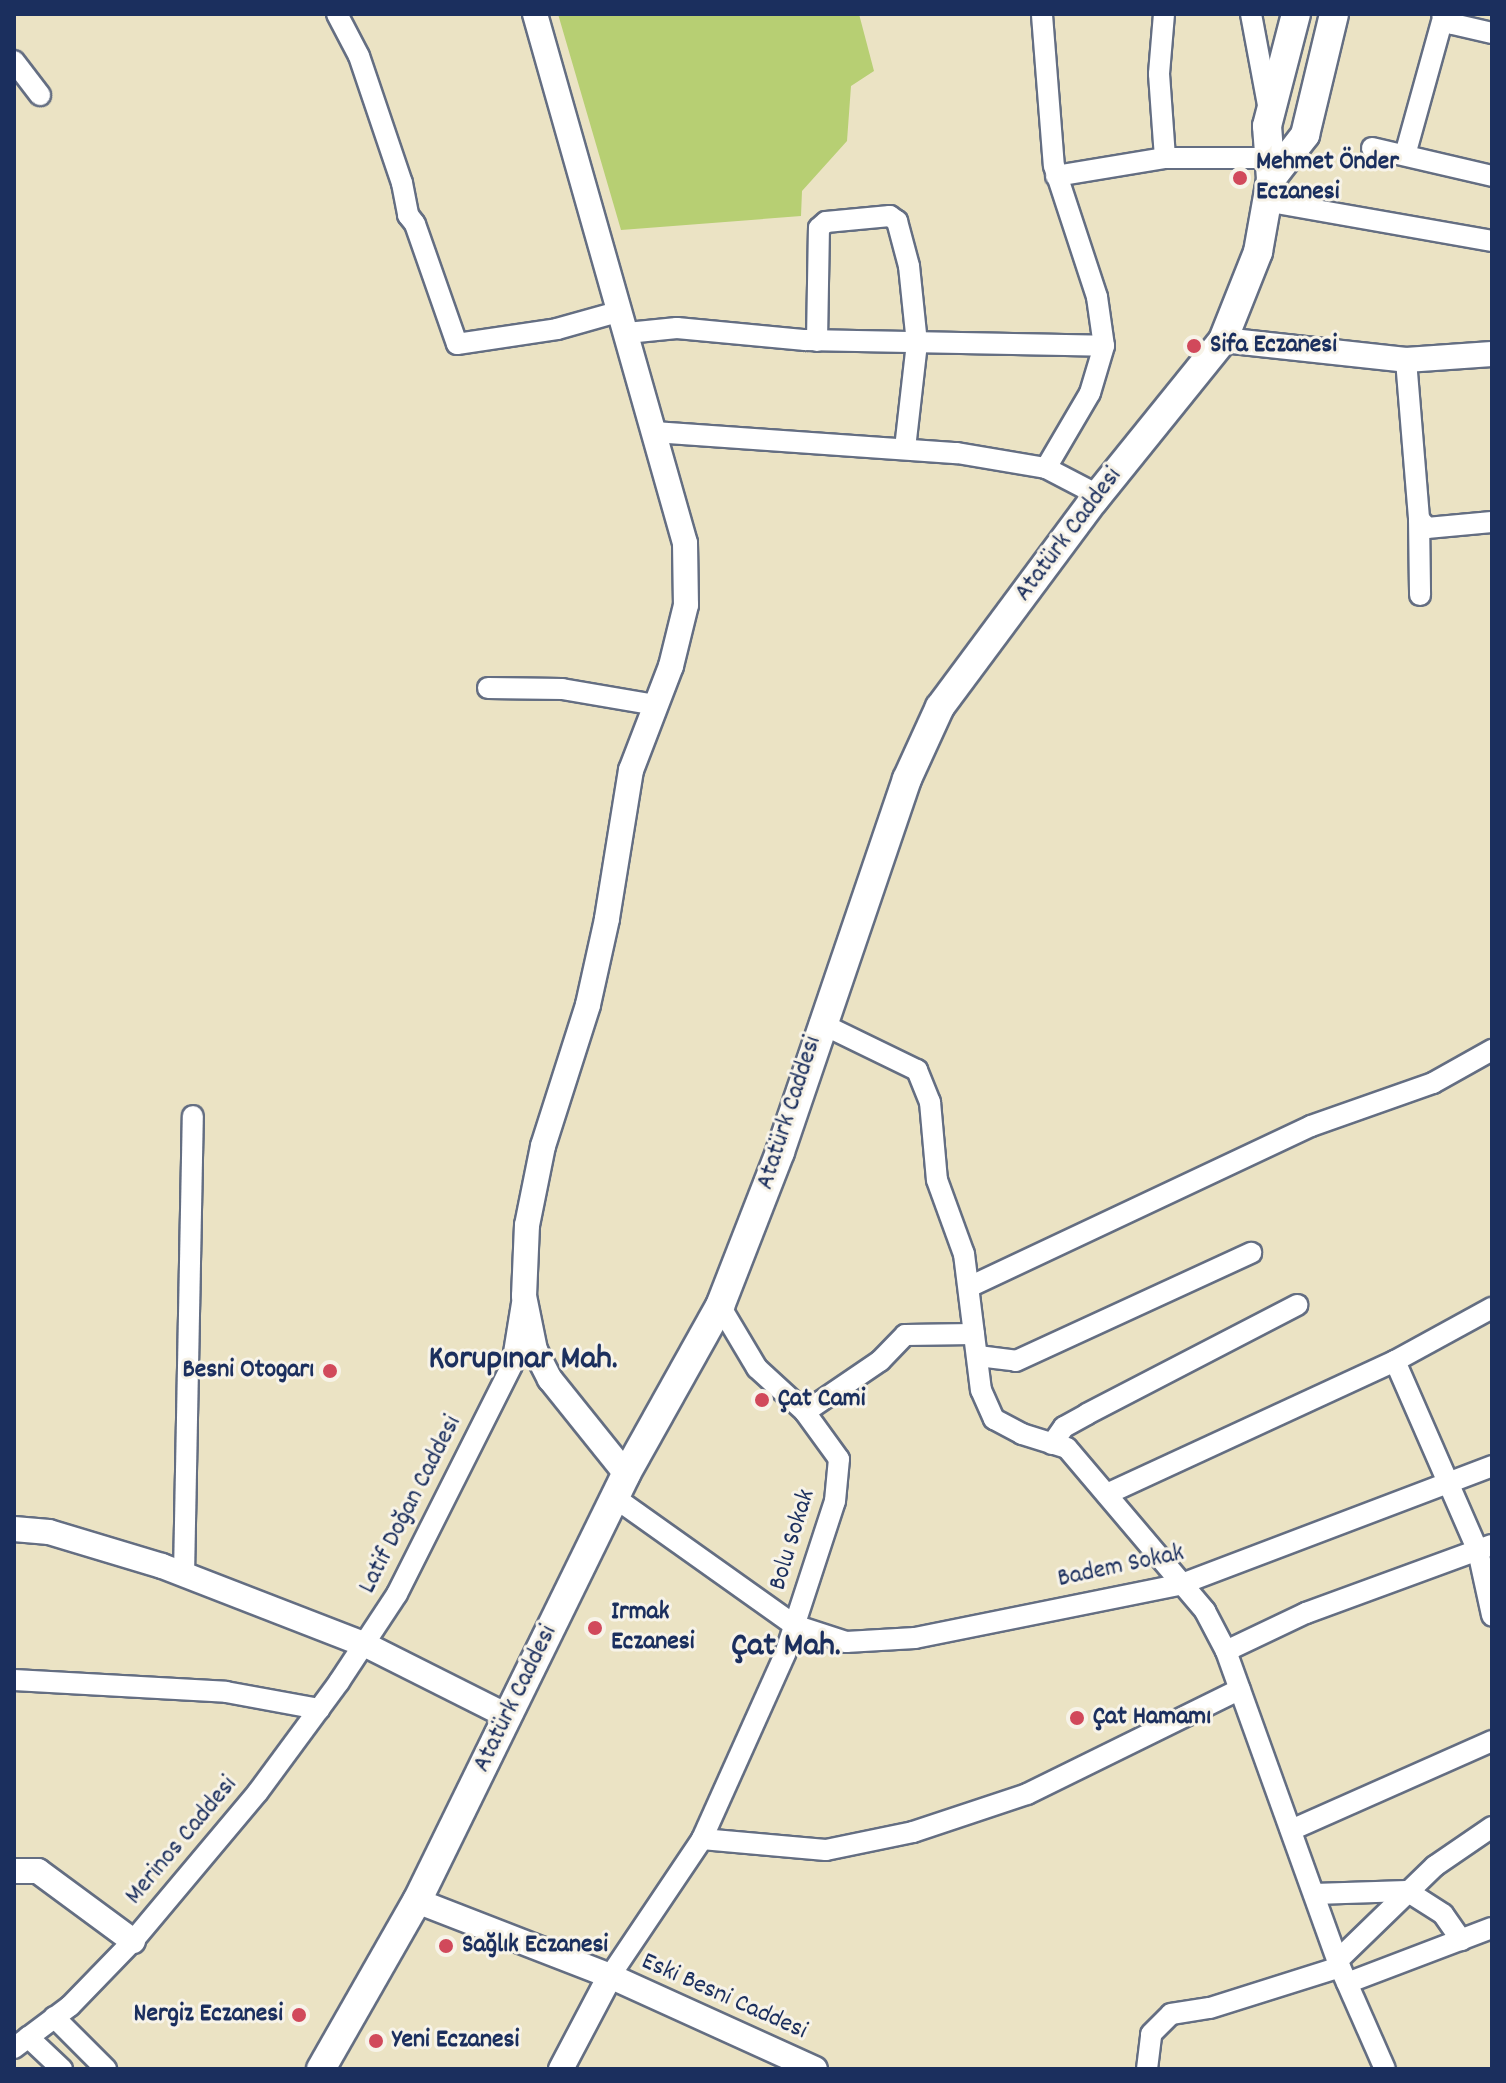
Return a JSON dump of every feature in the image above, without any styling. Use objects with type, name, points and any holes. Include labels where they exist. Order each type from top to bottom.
[{"type":"main road","name":"Atatürk Caddesi","points":[[321,2069],[417,1901],[620,1486],[720,1306],[780,1152],[820,1023],[907,779],[940,707],[1098,495],[1223,340],[1258,252],[1268,179],[1270,114],[1296,14]]},
{"type":"main road","points":[[1268,179],[1305,135],[1334,14]]},
{"type":"street","points":[[337,14],[359,56],[402,183],[408,215],[457,344],[624,322],[817,341],[1104,346]]},
{"type":"street","points":[[535,14],[685,543],[686,590],[671,666],[631,770],[588,1005],[543,1146],[527,1225],[524,1296],[535,1350],[550,1379],[620,1486]]},
{"type":"street","points":[[1164,14],[1159,74],[1165,158]]},
{"type":"street","points":[[1251,14],[1270,114]]},
{"type":"street","points":[[1042,15],[1056,176],[1097,297],[1104,346],[1090,393],[1046,468]]},
{"type":"street","points":[[1405,155],[1423,105],[1443,16],[1492,33]]},
{"type":"street","points":[[14,61],[40,95]]},
{"type":"street","points":[[1372,148],[1492,176]]},
{"type":"street","points":[[1056,176],[1165,158],[1268,179],[1492,241]]},
{"type":"street","points":[[817,341],[819,228],[826,222],[890,216],[897,221],[909,266],[917,343],[905,448]]},
{"type":"street","points":[[1223,340],[1406,360],[1492,354]]},
{"type":"street","points":[[1406,360],[1419,519],[1420,595]]},
{"type":"street","points":[[654,432],[905,448],[1046,468],[1098,495]]},
{"type":"street","points":[[1419,519],[1427,528],[1492,522]]},
{"type":"street","points":[[488,688],[562,689],[656,705]]},
{"type":"street","points":[[820,1023],[917,1070],[930,1102],[937,1180],[964,1254],[981,1390],[994,1419],[1067,1448],[1179,1585],[1205,1611],[1226,1651],[1342,1970],[1385,2069]]},
{"type":"street","points":[[969,1287],[1311,1126],[1433,1083],[1492,1050]]},
{"type":"street","points":[[184,1575],[193,1116]]},
{"type":"street","points":[[978,1356],[1016,1361],[1251,1253]]},
{"type":"street","name":"Latif Doğan Caddesi","points":[[364,1644],[397,1594],[512,1365],[524,1296]]},
{"type":"street","points":[[1052,1444],[1064,1427],[1297,1305]]},
{"type":"street","name":"Bolu Sokak","points":[[610,1976],[702,1839],[794,1625],[835,1501],[839,1459],[805,1412],[757,1368],[720,1306]]},
{"type":"street","points":[[1107,1494],[1395,1361],[1492,1308]]},
{"type":"street","points":[[805,1412],[880,1361],[905,1335],[974,1334]]},
{"type":"street","points":[[1395,1361],[1485,1548],[1492,1615]]},
{"type":"street","name":"Badem Sokak","points":[[620,1486],[794,1625],[846,1642],[915,1638],[1179,1585],[1492,1466]]},
{"type":"street","points":[[14,1529],[49,1532],[184,1575],[364,1644],[507,1716]]},
{"type":"street","points":[[1226,1651],[1306,1613],[1485,1548]]},
{"type":"street","name":"Merinos Caddesi","points":[[21,2042],[54,2017],[133,1941],[258,1792],[364,1644]]},
{"type":"street","points":[[14,1680],[226,1692],[319,1709]]},
{"type":"street","points":[[702,1839],[826,1850],[913,1832],[1027,1794],[1240,1689]]},
{"type":"street","points":[[1291,1830],[1492,1741]]},
{"type":"street","points":[[1342,1970],[1407,1891],[1492,1827]]},
{"type":"street","points":[[14,1871],[38,1871],[133,1941]]},
{"type":"street","points":[[1314,1894],[1407,1891],[1443,1914],[1461,1940]]},
{"type":"street","name":"Eski Besni Caddesi","points":[[417,1901],[610,1976],[815,2069]]},
{"type":"street","points":[[1147,2069],[1151,2034],[1171,2014],[1210,2008],[1461,1940],[1492,1928]]},
{"type":"street","points":[[561,2069],[610,1976]]},
{"type":"street","points":[[54,2017],[106,2069]]},
{"type":"street","points":[[21,2042],[62,2069]]},
{"type":"green space","points":[[558,14],[859,14],[874,71],[851,86],[847,141],[802,191],[801,216],[621,230]]},
{"type":"place","name":"Mehmet Önder Eczanesi","points":[[1240,178]]},
{"type":"place","name":"Sifa Eczanesi","points":[[1194,346]]},
{"type":"place","name":"Besni Otogarı","points":[[330,1371]]},
{"type":"place","name":"Çat Cami","points":[[762,1400]]},
{"type":"place","name":"Irmak Eczanesi","points":[[595,1628]]},
{"type":"place","name":"Çat Hamamı","points":[[1077,1718]]},
{"type":"place","name":"Sağlık Eczanesi","points":[[446,1946]]},
{"type":"place","name":"Nergiz Eczanesi","points":[[299,2015]]},
{"type":"place","name":"Yeni Eczanesi","points":[[376,2041]]},
{"type":"district","name":"Korupınar Mah.","points":[[523,1361]]},
{"type":"district","name":"Çat Mah.","points":[[786,1648]]}]
